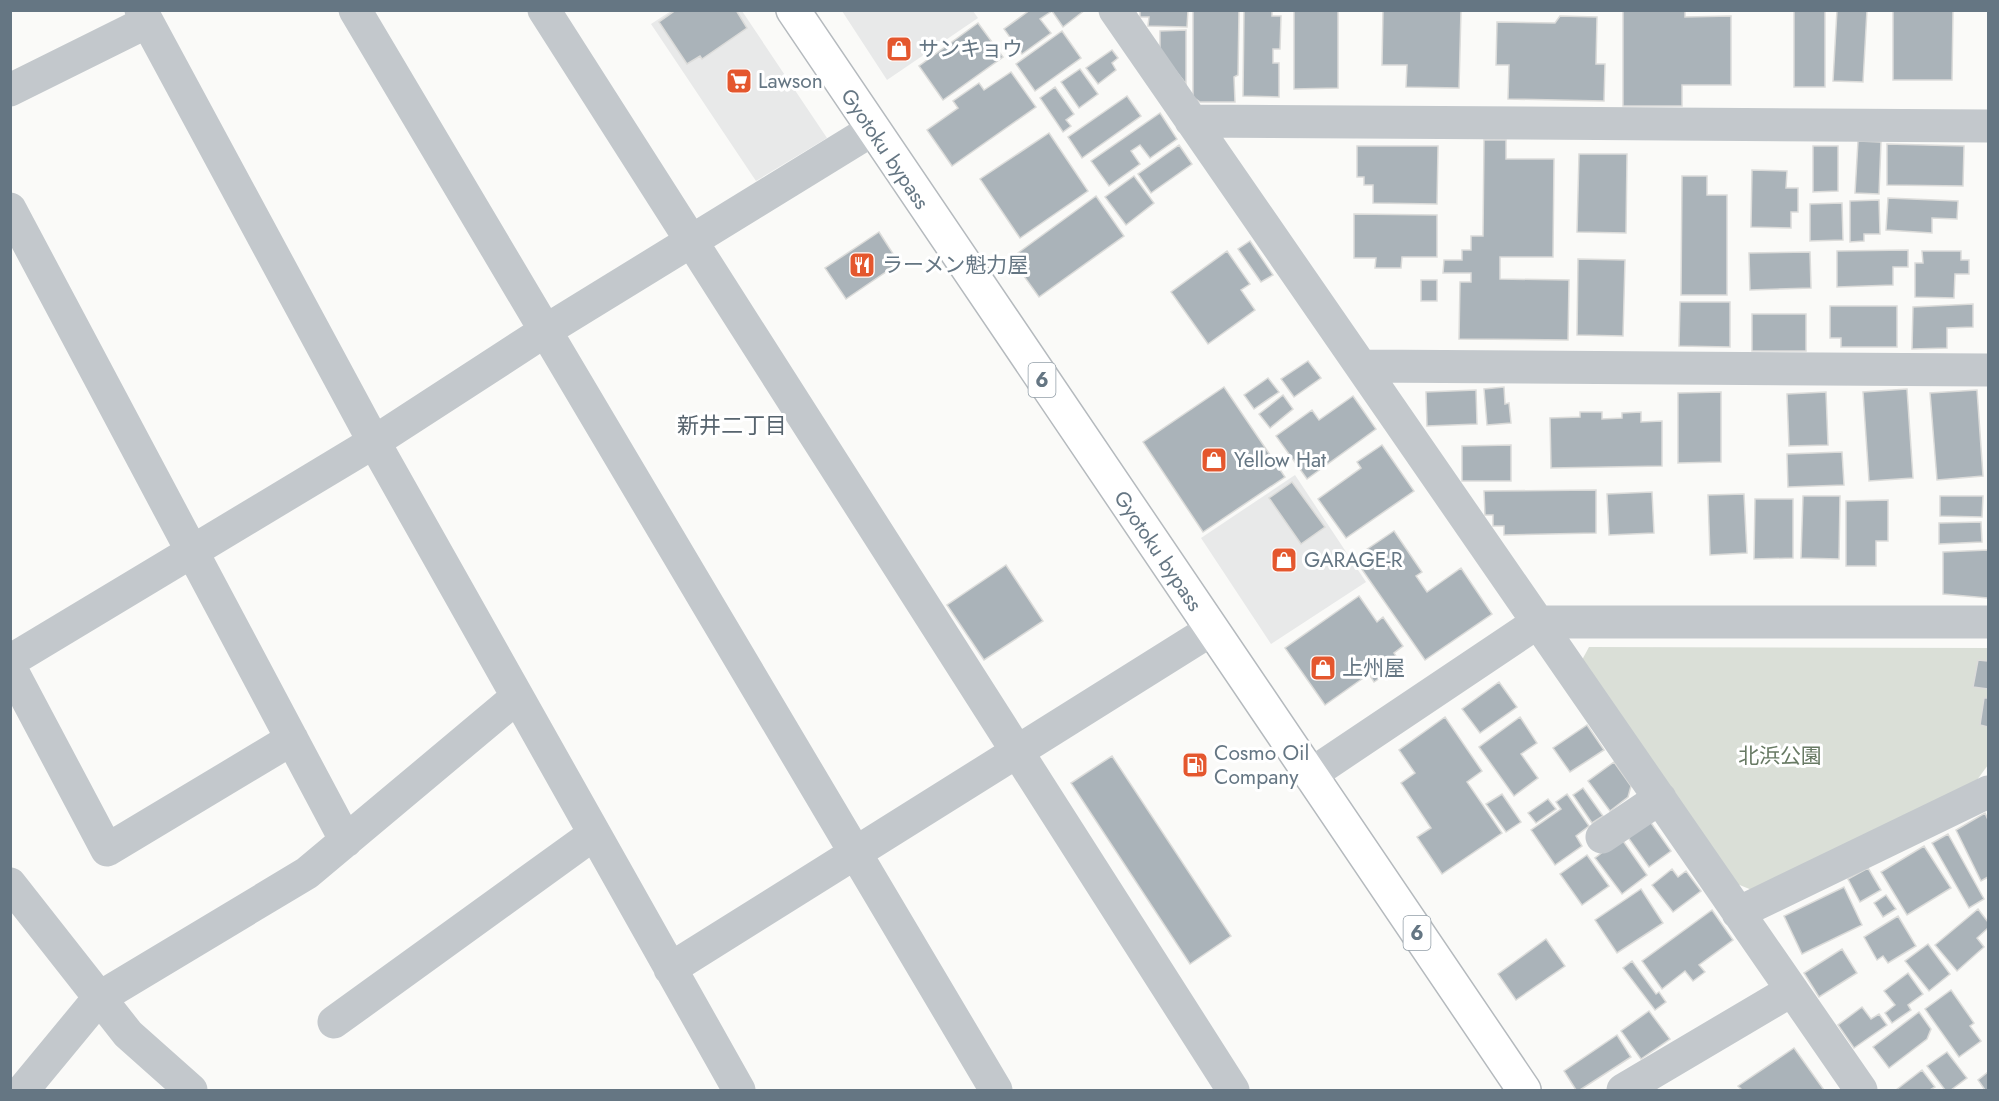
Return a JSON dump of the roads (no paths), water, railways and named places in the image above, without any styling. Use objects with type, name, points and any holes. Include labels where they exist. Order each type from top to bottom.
[{"type":"main road","name":"Gyotoku bypass","points":[[793,10],[872,130],[1524,1090]]},
{"type":"street","points":[[354,10],[996,1090]]},
{"type":"street","points":[[544,10],[1233,1090]]},
{"type":"street","points":[[1115,10],[1861,1090]]},
{"type":"street","points":[[10,90],[144,16],[374,442],[516,698],[739,1090]]},
{"type":"street","points":[[1191,121],[1989,126]]},
{"type":"street","points":[[10,661],[374,442],[545,331],[872,130]]},
{"type":"street","points":[[10,209],[346,841]]},
{"type":"street","points":[[1361,366],[1989,370]]},
{"type":"street","points":[[1310,775],[1538,622],[1989,622]]},
{"type":"street","points":[[670,969],[1211,630]]},
{"type":"street","points":[[10,667],[107,850],[292,739]]},
{"type":"street","points":[[23,1090],[99,998],[307,873],[516,698]]},
{"type":"street","points":[[1738,913],[1989,792]]},
{"type":"street","points":[[1602,837],[1660,798]]},
{"type":"street","points":[[336,1023],[594,834]]},
{"type":"street","points":[[10,884],[128,1034],[191,1090]]},
{"type":"street","points":[[1623,1090],[1792,990]]},
{"type":"place","name":"サンキョウ","points":[[899,49]]},
{"type":"place","name":"Lawson","points":[[739,81]]},
{"type":"place","name":"ラーメン魁力屋","points":[[862,265]]},
{"type":"place","name":"Yellow Hat","points":[[1214,460]]},
{"type":"place","name":"GARAGE-R","points":[[1284,560]]},
{"type":"place","name":"上州屋","points":[[1323,668]]},
{"type":"place","name":"Cosmo Oil Company","points":[[1195,765]]},
{"type":"district","name":"新井二丁目","points":[[732,425]]},
{"type":"park label","name":"北浜公園","points":[[1780,756]]}]
